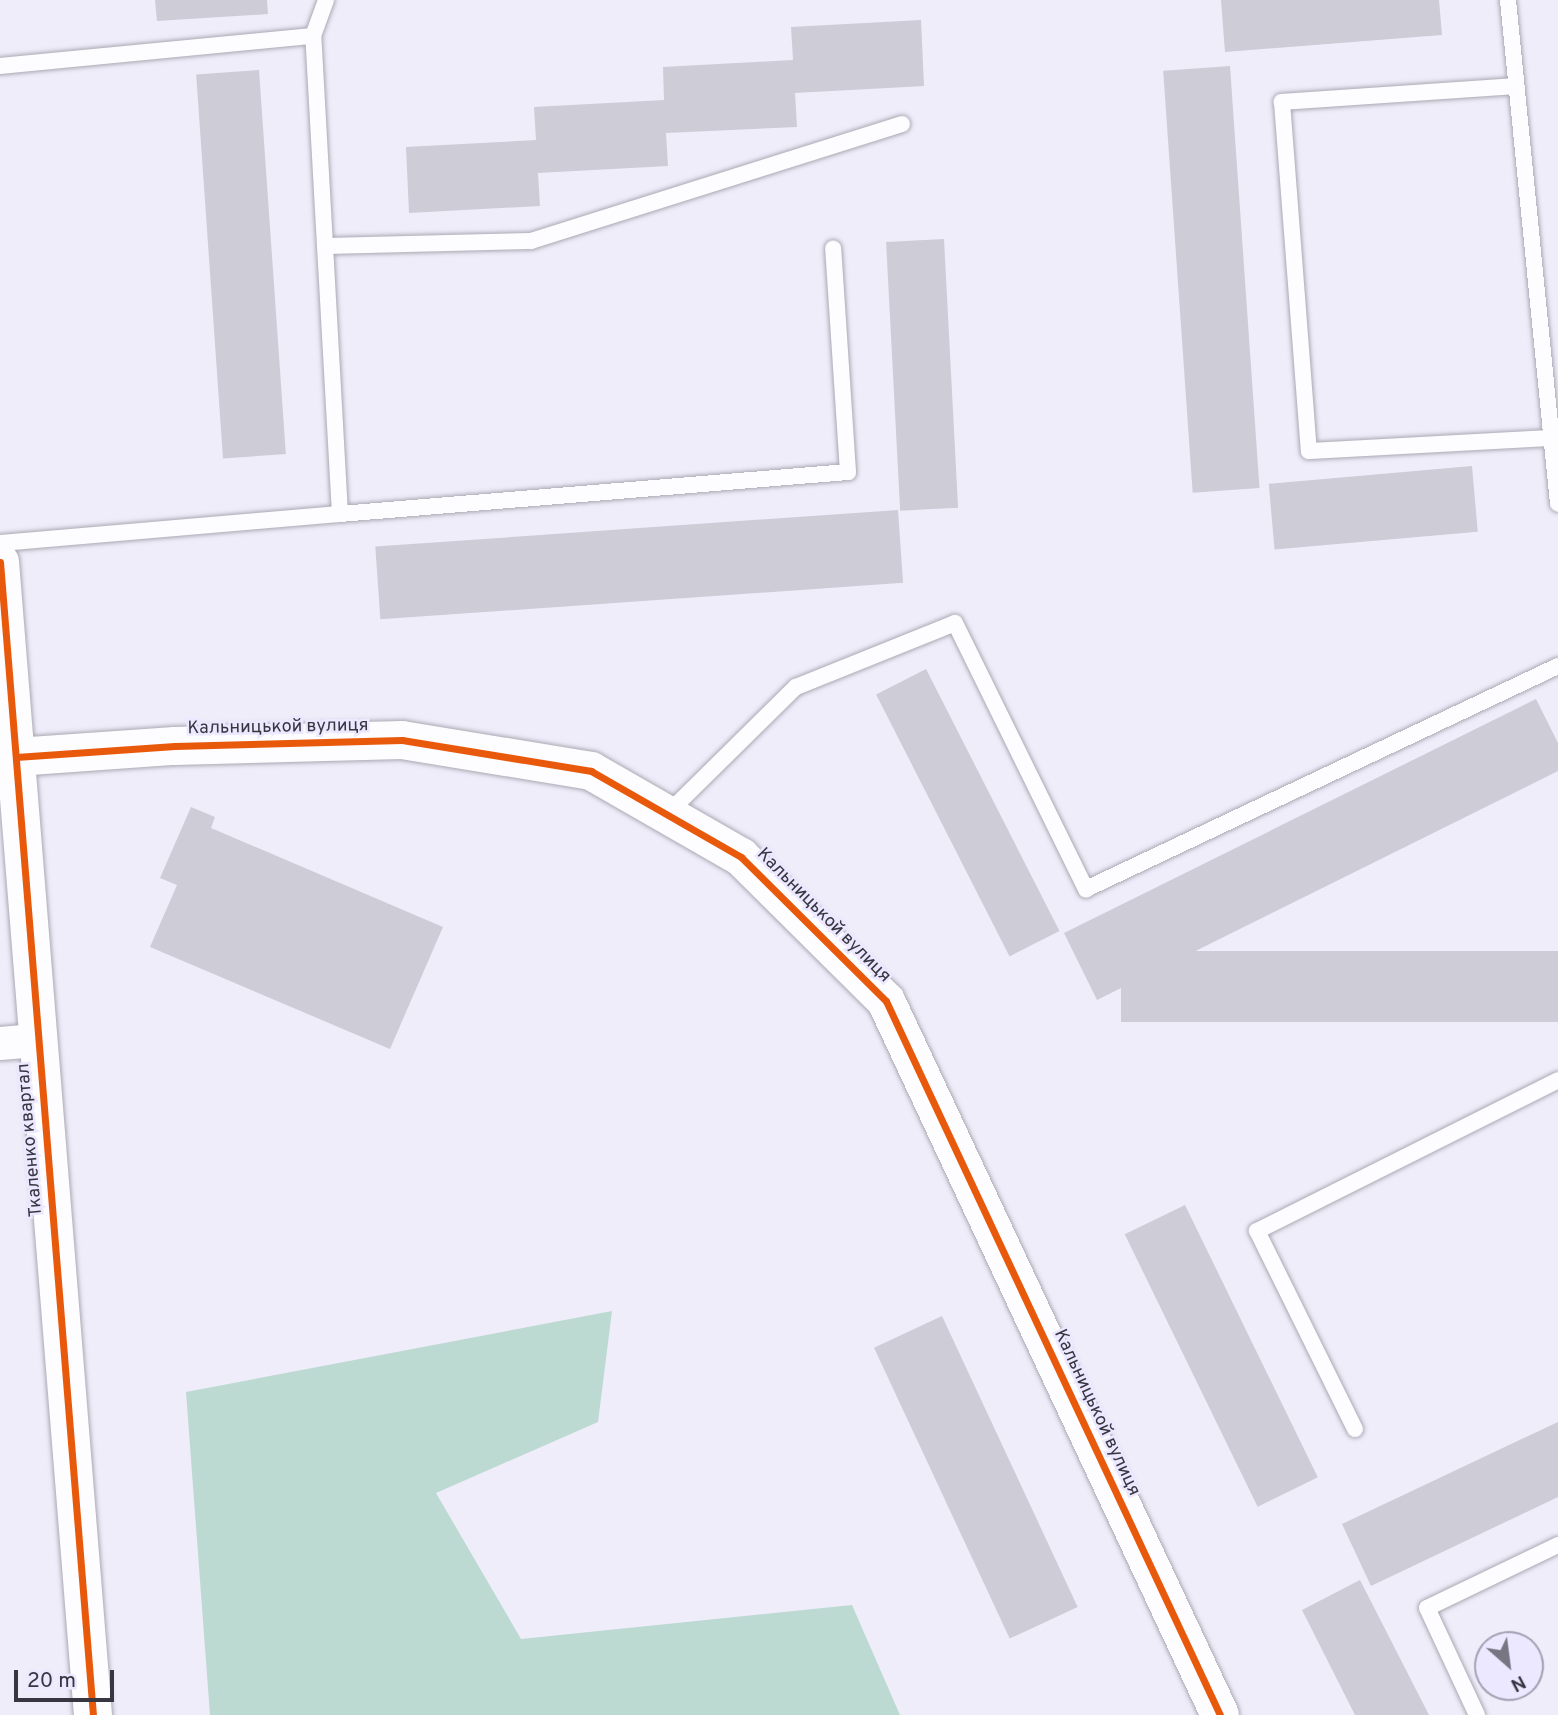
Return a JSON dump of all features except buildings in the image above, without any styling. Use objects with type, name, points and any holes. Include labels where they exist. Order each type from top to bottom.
[{"type":"street","name":"Ткаленко квартал","points":[[0,562],[93,1715]]},
{"type":"street","name":"Кальницькой вулиця","points":[[16,757],[175,746],[402,740],[591,771],[741,857],[886,1001],[1220,1715]]},
{"type":"street","points":[[0,1043],[38,1040]]},
{"type":"lane","points":[[326,0],[313,36],[340,514]]},
{"type":"lane","points":[[1508,0],[1558,504]]},
{"type":"lane","points":[[0,66],[313,36]]},
{"type":"lane","points":[[1516,86],[1282,102],[1309,452],[1551,438]]},
{"type":"lane","points":[[325,246],[531,241],[902,124]]},
{"type":"lane","points":[[0,543],[848,472],[834,249]]},
{"type":"lane","points":[[667,815],[796,687],[955,623],[1086,889],[1558,666]]},
{"type":"lane","points":[[1355,1429],[1257,1231],[1558,1080]]},
{"type":"lane","points":[[1477,1715],[1427,1608],[1558,1545]]},
{"type":"green space","points":[[612,1311],[598,1422],[436,1493],[521,1639],[852,1605],[900,1715],[210,1715],[186,1392]]},
{"type":"cycle path","points":[[0,562],[93,1715]]},
{"type":"cycle path","points":[[16,757],[175,746],[402,740],[591,771],[741,857],[886,1001],[1220,1715]]}]
